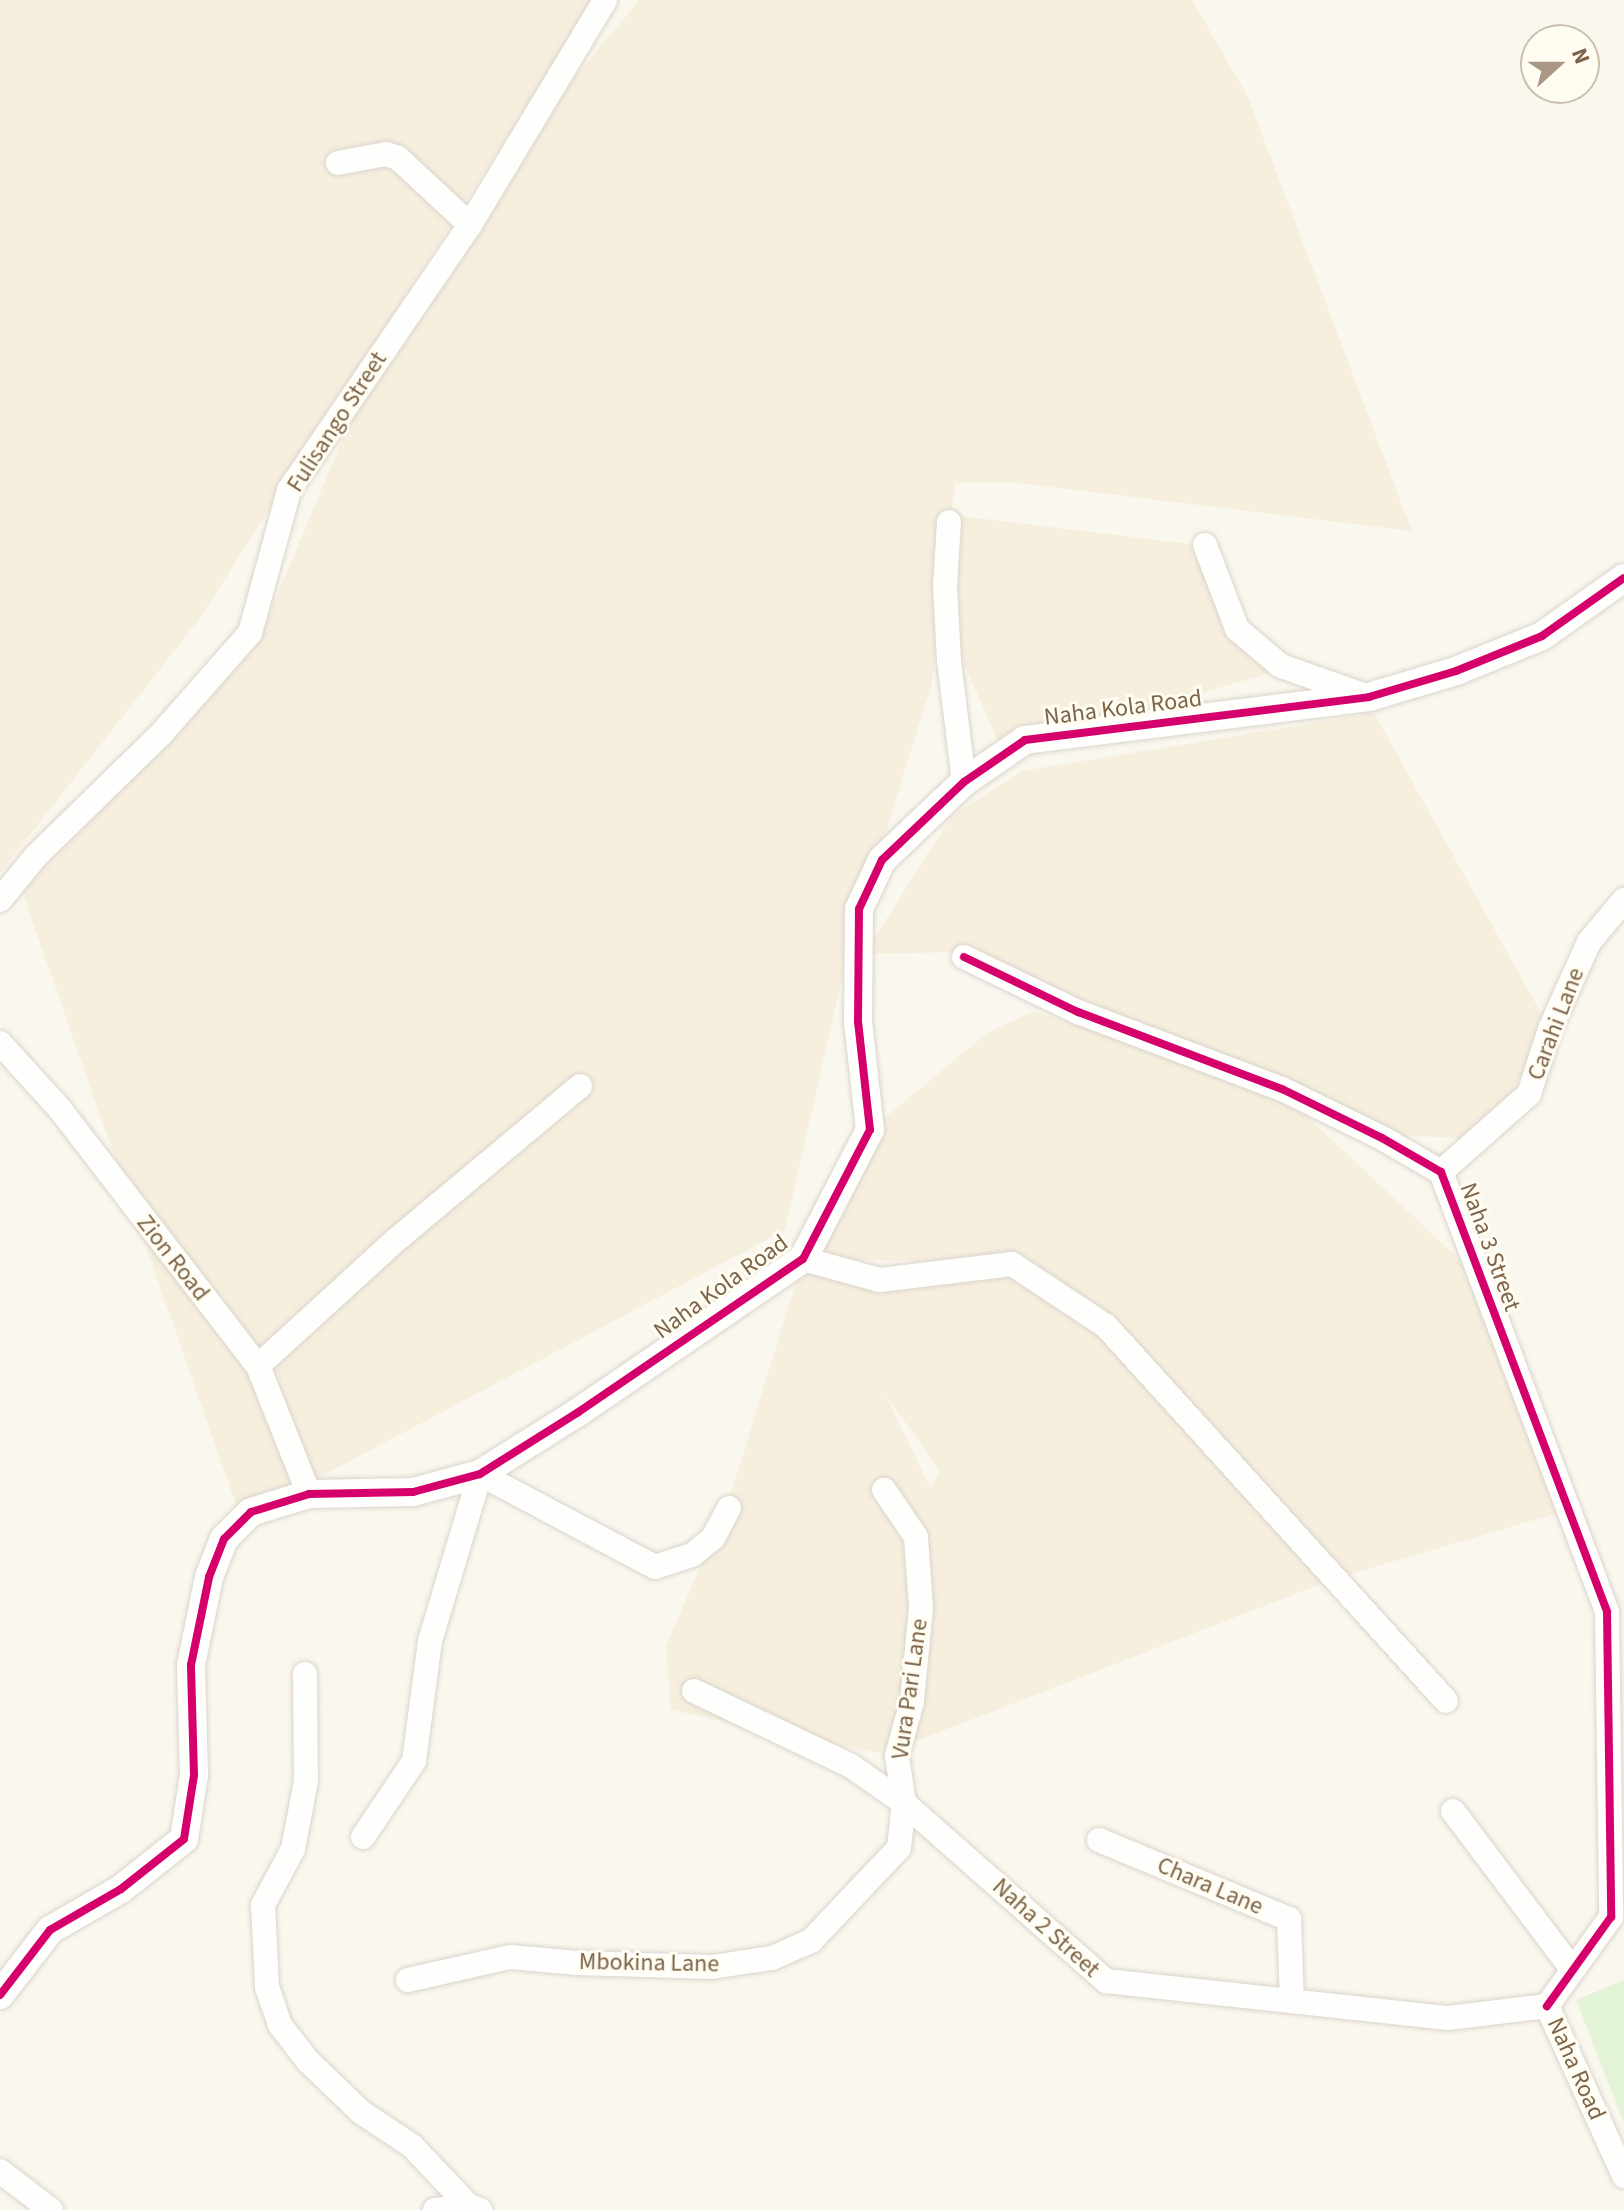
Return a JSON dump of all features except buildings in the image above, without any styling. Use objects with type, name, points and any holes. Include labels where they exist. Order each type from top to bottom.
[{"type":"street","name":"Fulisango Street","points":[[0,900],[36,856],[162,733],[250,633],[289,490],[470,225],[605,0]]},
{"type":"street","points":[[338,163],[386,154],[398,158],[470,225]]},
{"type":"street","points":[[949,522],[945,585],[949,661],[964,782]]},
{"type":"street","points":[[1205,545],[1237,629],[1281,666],[1369,697]]},
{"type":"street","name":"Naha Kola Road","points":[[0,1995],[50,1930],[121,1889],[184,1839],[194,1775],[191,1665],[209,1577],[224,1539],[251,1512],[309,1494],[413,1492],[480,1474],[577,1413],[803,1259],[870,1130],[858,1022],[859,909],[882,860],[964,782],[1025,740],[1369,697],[1456,671],[1542,636],[1624,578]]},
{"type":"street","name":"Carahi Lane","points":[[1441,1172],[1529,1094],[1550,1029],[1589,942],[1624,900]]},
{"type":"street","name":"Naha 3 Street","points":[[964,957],[1078,1012],[1282,1089],[1382,1138],[1441,1172],[1607,1612],[1617,1843],[1611,1917],[1547,2006]]},
{"type":"street","name":"Zion Road","points":[[0,1043],[59,1108],[258,1366],[309,1494]]},
{"type":"street","points":[[258,1366],[396,1240],[580,1086]]},
{"type":"street","points":[[803,1259],[880,1280],[1012,1264],[1106,1326],[1446,1701]]},
{"type":"street","points":[[363,1837],[414,1761],[430,1641],[480,1474],[655,1567],[692,1555],[713,1538],[729,1508]]},
{"type":"street","name":"Vura Pari Lane","points":[[884,1490],[916,1537],[921,1607],[912,1701],[897,1756],[904,1803]]},
{"type":"street","points":[[305,1674],[306,1781],[293,1849],[263,1905],[267,1987],[280,2025],[308,2061],[361,2112],[412,2146],[475,2208]]},
{"type":"street","name":"Naha 2 Street","points":[[694,1691],[851,1766],[904,1803],[1106,1981],[1448,2018],[1547,2006]]},
{"type":"street","name":"Mbokina Lane","points":[[408,1980],[510,1957],[578,1963],[712,1967],[772,1958],[811,1941],[899,1848],[904,1803]]},
{"type":"street","points":[[1453,1811],[1573,1970]]},
{"type":"street","name":"Chara Lane","points":[[1099,1840],[1289,1919],[1292,2001]]},
{"type":"street","name":"Naha Road","points":[[1547,2006],[1624,2176]]},
{"type":"street","points":[[0,2171],[51,2210]]},
{"type":"street","points":[[435,2210],[475,2208]]},
{"type":"shaded area","points":[[0,0],[594,0],[200,618],[0,873]]},
{"type":"shaded area","points":[[639,0],[1192,0],[1248,97],[1412,531],[1010,482],[955,483],[932,683],[846,960],[785,1230],[241,1519],[19,883],[255,648],[345,433],[440,272],[541,118]]},
{"type":"shaded area","points":[[960,516],[1198,545],[1277,671],[1002,750],[960,655],[956,578]]},
{"type":"shaded area","points":[[1374,713],[1550,1029],[1481,1139],[1387,1135],[1080,1006],[966,952],[864,954],[952,816],[1022,771]]},
{"type":"shaded area","points":[[1034,1011],[1283,1094],[1478,1277],[1568,1510],[1334,1579],[883,1754],[671,1710],[666,1646],[728,1503],[803,1259],[870,1130],[987,1033]],"holes":[[[807,1259],[1004,1263],[880,1280]],[[885,1394],[940,1471],[931,1487],[930,1487]]]},
{"type":"green space","points":[[1624,1980],[1624,2123],[1576,2000]]},
{"type":"cycle path","points":[[0,1995],[50,1930],[121,1889],[184,1839],[194,1775],[191,1665],[209,1577],[224,1539],[251,1512],[309,1494],[413,1492],[480,1474],[577,1413],[803,1259],[870,1130],[858,1022],[859,909],[882,860],[964,782],[1025,740],[1369,697],[1456,671],[1542,636],[1624,578]]},
{"type":"cycle path","points":[[964,957],[1078,1012],[1282,1089],[1382,1138],[1441,1172],[1607,1612],[1611,1917],[1547,2006]]}]
